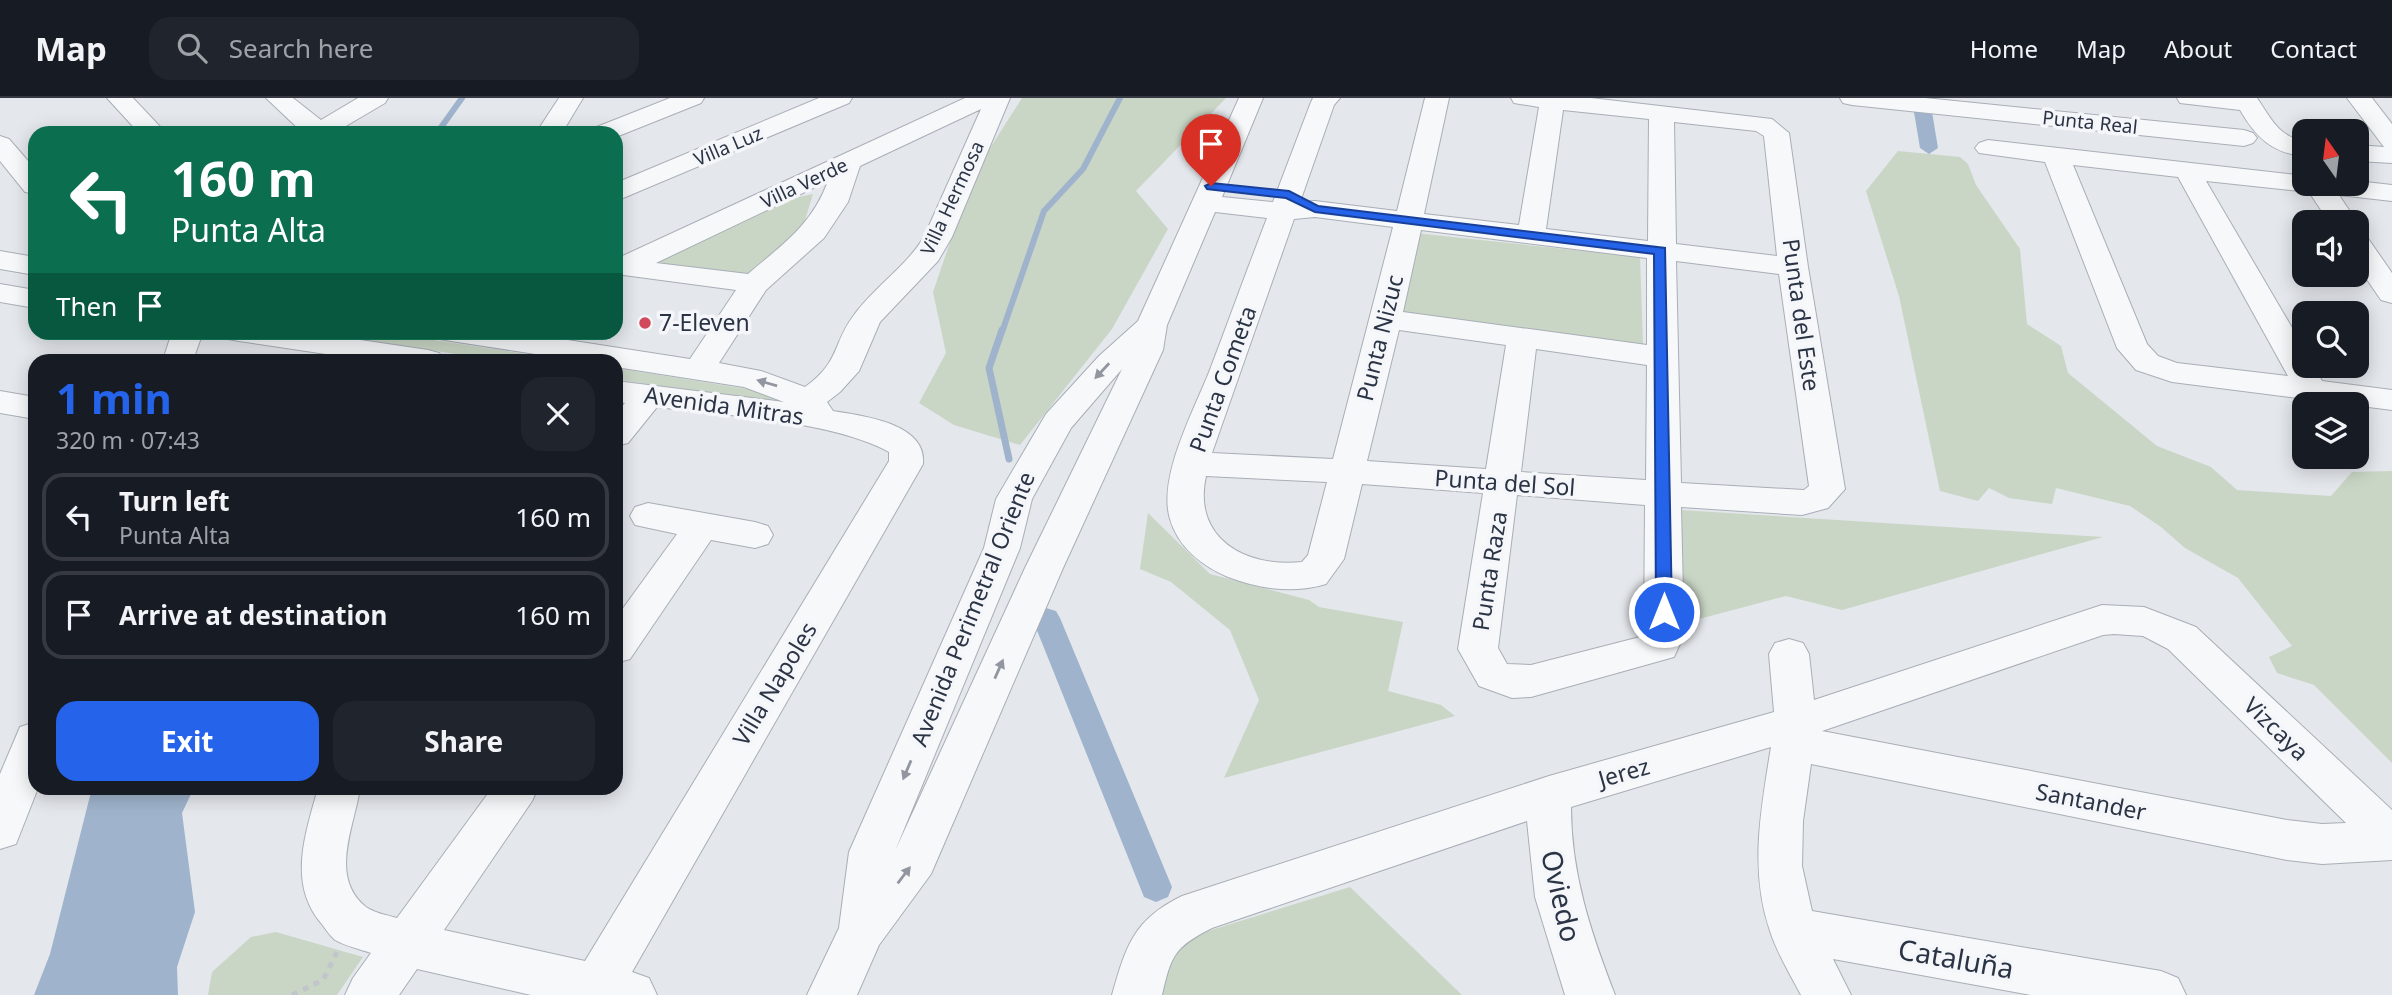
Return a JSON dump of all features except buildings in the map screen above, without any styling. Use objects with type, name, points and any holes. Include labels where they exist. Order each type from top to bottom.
[{"type":"street","points":[[118,98],[146,126]]},
{"type":"street","points":[[278,98],[311,126]]},
{"type":"street","points":[[328,126],[376,98]]},
{"type":"street","points":[[555,126],[571,98]]},
{"type":"street","points":[[621,126],[692,98]]},
{"type":"street","name":"Villa Luz","points":[[623,190],[840,98]]},
{"type":"street","name":"Villa Verde","points":[[623,266],[985,98]]},
{"type":"street","name":"Villa Hermosa","points":[[806,411],[843,371],[866,319],[924,261],[932,249],[998,98]]},
{"type":"street","name":"Avenida Perimetral Oriente","points":[[832,995],[862,930],[915,860],[1108,429],[1147,350],[1152,325],[1251,98]]},
{"type":"street","name":"Punta Nizuc","points":[[1312,574],[1325,559],[1386,319],[1437,98]]},
{"type":"street","points":[[1523,98],[1763,124],[1771,128]]},
{"type":"street","name":"Punta Real","points":[[1852,98],[2244,138]]},
{"type":"street","points":[[2126,98],[2139,127]]},
{"type":"street","points":[[2189,98],[2247,101],[2274,141],[2292,147]]},
{"type":"street","points":[[2359,98],[2392,141]]},
{"type":"street","name":"Punta Cometa","points":[[1312,574],[1287,576],[1234,567],[1213,554],[1198,538],[1186,514],[1184,497],[1193,464],[1296,205],[1326,100]]},
{"type":"street","points":[[1531,235],[1552,101]]},
{"type":"street","points":[[2162,105],[2177,131]]},
{"type":"street","points":[[1661,113],[1664,494]]},
{"type":"street","name":"Punta del Este","points":[[1771,128],[1777,138],[1793,267],[1827,489],[1816,500]]},
{"type":"street","points":[[2213,134],[2239,176]]},
{"type":"street","points":[[0,144],[28,178]]},
{"type":"street","points":[[1987,148],[2292,182]]},
{"type":"street","points":[[2370,154],[2392,155]]},
{"type":"street","points":[[2056,156],[2133,348],[2142,359],[2154,367],[2172,372],[2392,400]]},
{"type":"street","points":[[699,370],[755,284],[814,232],[834,202],[848,162]]},
{"type":"street","points":[[2188,170],[2311,389]]},
{"type":"street","points":[[2370,191],[2392,193]]},
{"type":"street","points":[[1208,195],[1793,267]]},
{"type":"street","points":[[2320,196],[2333,210]]},
{"type":"street","points":[[0,260],[28,265]]},
{"type":"street","points":[[2369,260],[2392,294]]},
{"type":"street","points":[[623,267],[755,284]]},
{"type":"street","points":[[0,293],[28,298]]},
{"type":"street","points":[[1386,319],[1662,357]]},
{"type":"street","name":"Avenida Perimetral Oriente","points":[[862,930],[872,852],[1002,548],[1014,499],[1058,422],[1110,363],[1152,325]]},
{"type":"street","name":"Punta Raza","points":[[1522,338],[1504,483],[1478,649],[1493,675],[1512,682],[1531,681],[1660,646],[1664,635],[1664,494]]},
{"type":"street","points":[[293,340],[388,354]]},
{"type":"street","points":[[421,354],[440,340]]},
{"type":"street","name":"Avenida Mitras","points":[[503,340],[595,354]]},
{"type":"street","name":"Avenida Mitras","points":[[623,358],[768,383],[806,411]]},
{"type":"street","name":"Avenida Mitras","points":[[623,392],[806,411]]},
{"type":"street","points":[[623,426],[648,396]]},
{"type":"street","name":"Villa Napoles","points":[[607,992],[906,464],[907,454],[903,445],[895,440],[806,411]]},
{"type":"street","points":[[1002,548],[1059,437],[1076,428],[1108,429]]},
{"type":"street","name":"Punta del Sol","points":[[1193,464],[1347,471],[1791,503],[1816,500]]},
{"type":"street","points":[[648,516],[755,534]]},
{"type":"street","points":[[623,638],[702,526]]},
{"type":"street","name":"Jerez","points":[[1140,992],[1143,967],[1152,948],[1165,931],[1199,911],[1549,794],[1794,733],[2102,620],[2128,617],[2157,623]]},
{"type":"street","name":"Vizcaya","points":[[2157,623],[2182,638],[2392,839]]},
{"type":"street","points":[[1789,654],[1794,733],[1781,821],[1779,866],[1793,930],[1826,995]]},
{"type":"street","name":"Santander","points":[[1794,733],[2287,840],[2322,844],[2392,839]]},
{"type":"street","points":[[4,811],[28,756]]},
{"type":"street","name":"Oviedo","points":[[1549,794],[1548,834],[1552,878],[1562,919],[1590,995]]},
{"type":"street","points":[[337,795],[323,857],[323,872],[331,901],[351,924],[407,944],[607,992]]},
{"type":"street","points":[[370,995],[512,795]]},
{"type":"street","name":"Cataluña","points":[[1793,930],[2161,995]]},
{"type":"path","points":[[292,995],[323,980],[351,924]]},
{"type":"green space","points":[[1022,98],[1226,98],[1136,191],[1168,229],[1112,329],[1020,445],[954,425],[919,403],[946,353],[933,292],[973,175]]},
{"type":"green space","points":[[1898,151],[1960,157],[1968,164],[1976,185],[2020,249],[2027,324],[2061,346],[2068,373],[2157,446],[2211,467],[2237,490],[2331,496],[2352,472],[2392,471],[2392,763],[2314,685],[2277,673],[2269,657],[2292,646],[2238,578],[2185,548],[2161,527],[2130,506],[2056,488],[2052,504],[2009,498],[1989,488],[1978,501],[1940,491],[1899,296],[1866,191]]},
{"type":"green space","points":[[813,194],[802,230],[748,274],[650,263],[789,199]]},
{"type":"green space","points":[[1415,233],[1640,257],[1643,345],[1396,314]]},
{"type":"green space","points":[[363,340],[433,340],[526,354],[456,354]]},
{"type":"green space","points":[[623,369],[778,394],[770,404],[623,380]]},
{"type":"green space","points":[[1681,510],[2103,537],[1842,610],[1786,596],[1684,623]]},
{"type":"green space","points":[[1148,513],[1210,574],[1309,600],[1319,607],[1403,622],[1388,691],[1441,705],[1455,716],[1224,778],[1259,700],[1230,630],[1171,582],[1140,569]]},
{"type":"green space","points":[[1350,887],[1462,995],[1161,995],[1166,944]]},
{"type":"green space","points":[[276,932],[363,957],[337,995],[208,995],[212,972],[251,937]]},
{"type":"water","points":[[90,795],[191,795],[182,813],[195,912],[177,967],[178,995],[34,995],[50,954]]},
{"type":"waterway","points":[[442,126],[462,98]]},
{"type":"waterway","points":[[1002,332],[1044,211],[1083,169],[1120,98]]},
{"type":"waterway","points":[[1923,112],[1929,148]]},
{"type":"waterway","points":[[1002,330],[989,368],[1009,459]]},
{"type":"waterway","points":[[1046,618],[1156,887]]},
{"type":"place","name":"7-Eleven","points":[[645,323]]},
{"type":"route","points":[[1211,186],[1289,195],[1315,209],[1661,251],[1664,612]]}]
